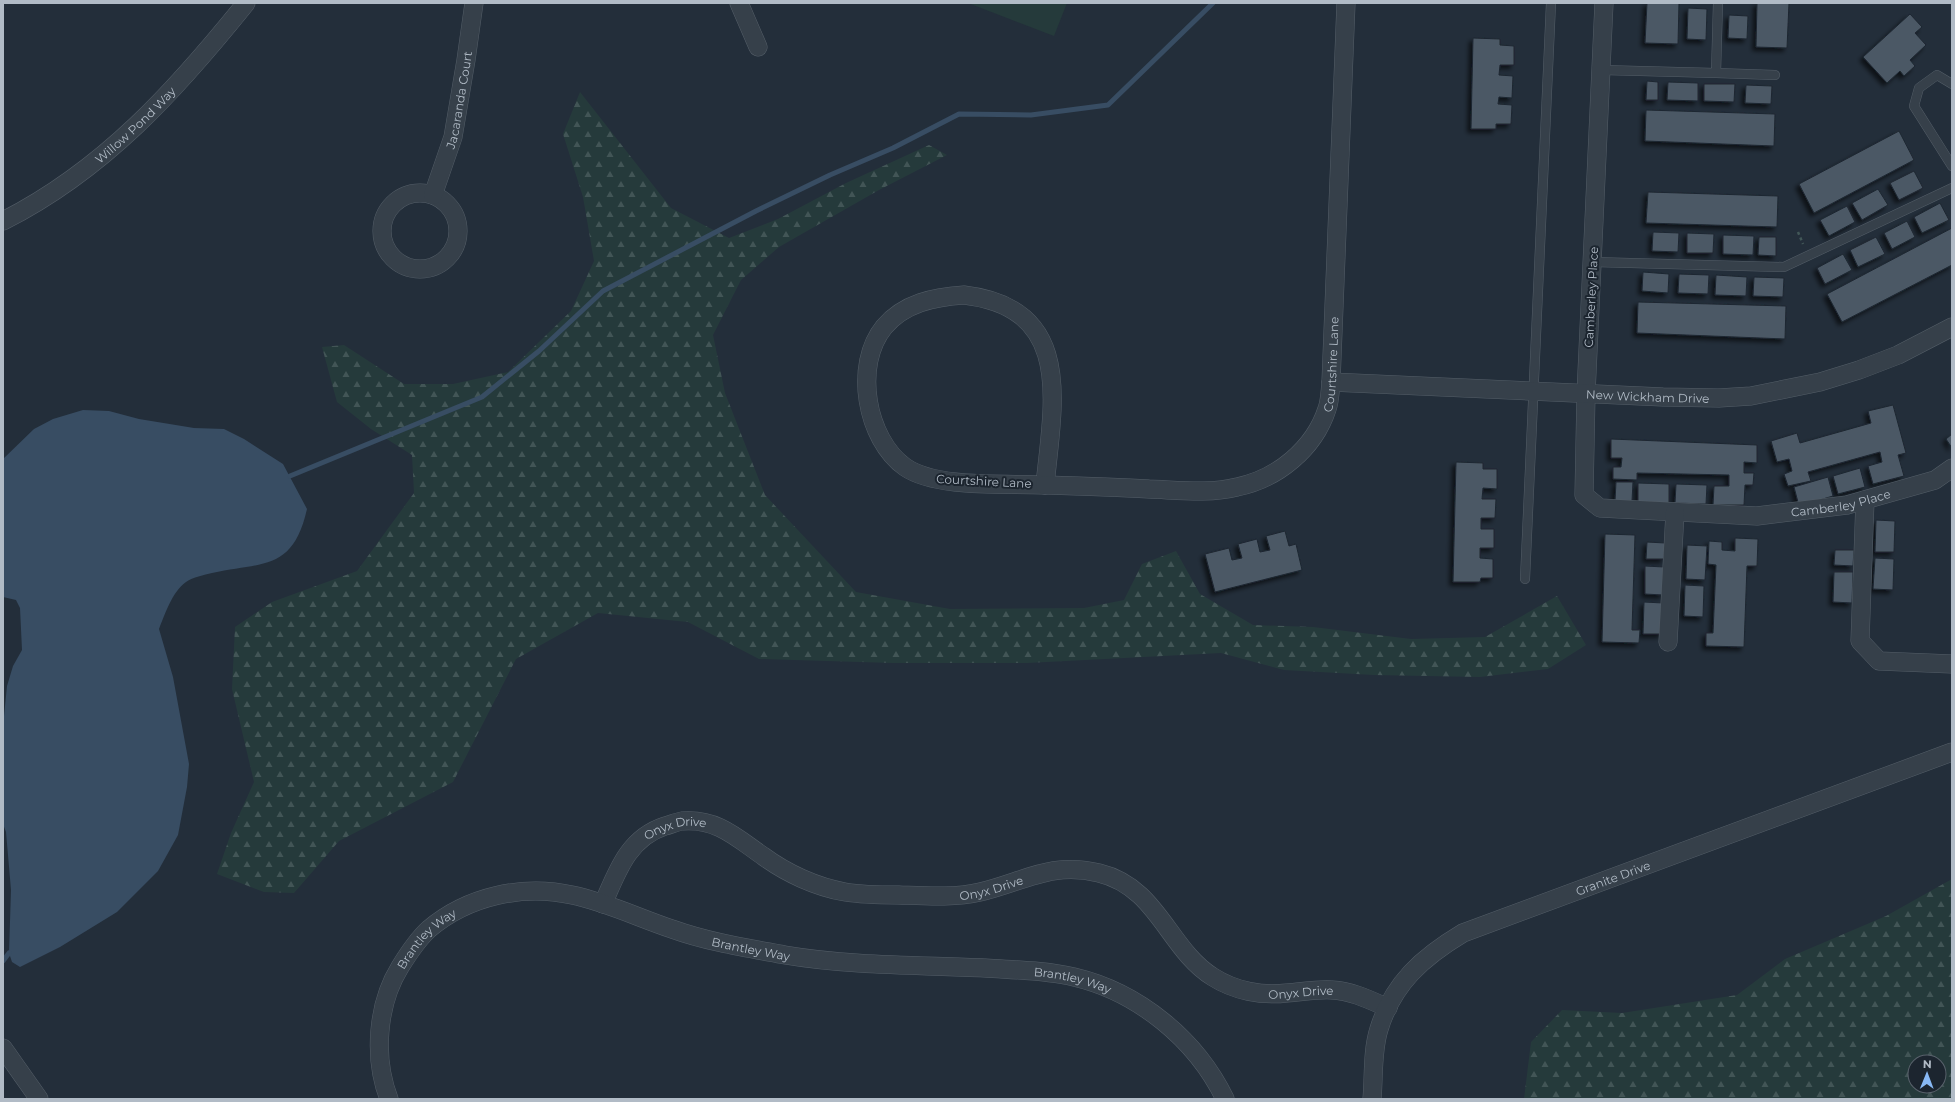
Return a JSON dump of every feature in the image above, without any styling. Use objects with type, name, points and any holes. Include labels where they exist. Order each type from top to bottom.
[{"type":"street","name":"Willow Pond Way","points":[[3,221],[24,211],[86,170],[126,136],[172,91],[246,3]]},
{"type":"street","name":"Jacaranda Court","points":[[433,195],[453,137],[474,3]]},
{"type":"street","points":[[739,3],[758,47]]},
{"type":"street","name":"Courtshire Lane","points":[[1045,485],[1052,406],[1052,374],[1047,352],[1035,329],[1020,315],[1004,304],[985,298],[964,296],[944,296],[924,301],[902,312],[884,328],[871,351],[866,377],[868,400],[875,426],[887,449],[905,466],[927,478],[955,482],[1045,485],[1200,490],[1236,488],[1262,480],[1286,466],[1304,449],[1319,430],[1328,408],[1331,382],[1346,3]]},
{"type":"street","name":"Camberley Place","points":[[1604,3],[1586,394],[1584,495],[1600,508],[1757,516],[1847,505],[1935,480],[1952,468]]},
{"type":"street","points":[[420,192],[433,195],[444,200],[452,210],[458,227],[456,245],[450,255],[441,264],[418,270],[405,267],[394,260],[386,249],[382,237],[382,223],[387,211],[396,201],[407,195],[420,192]]},
{"type":"street","name":"New Wickham Drive","points":[[1331,382],[1586,394],[1720,398],[1751,396],[1779,391],[1858,370],[1898,355],[1952,327]]},
{"type":"street","points":[[1865,500],[1860,641],[1879,661],[1952,664]]},
{"type":"street","points":[[1668,642],[1676,512]]},
{"type":"street","name":"Granite Drive","points":[[1372,1099],[1376,1044],[1379,1030],[1388,1008],[1408,975],[1422,961],[1463,933],[1952,752]]},
{"type":"street","name":"Onyx Drive","points":[[603,904],[622,861],[635,843],[656,829],[681,821],[704,823],[725,829],[784,869],[803,879],[844,892],[959,896],[979,893],[1001,887],[1040,873],[1058,870],[1093,872],[1113,878],[1141,896],[1154,909],[1185,952],[1212,977],[1229,986],[1266,994],[1318,989],[1351,992],[1388,1008]]},
{"type":"street","name":"Brantley Way","points":[[389,1099],[381,1067],[380,1032],[385,1006],[393,979],[408,954],[428,930],[459,909],[480,899],[508,892],[541,891],[573,895],[603,904],[674,930],[735,946],[790,956],[846,961],[1034,971],[1074,978],[1111,990],[1147,1010],[1178,1035],[1200,1060],[1225,1099]]},
{"type":"street","points":[[3,1048],[39,1099]]},
{"type":"lane","points":[[1525,579],[1551,3]]},
{"type":"lane","points":[[1716,73],[1718,3]]},
{"type":"lane","points":[[1602,70],[1775,75]]},
{"type":"lane","points":[[1952,84],[1937,75],[1919,88],[1914,106],[1952,166]]},
{"type":"lane","points":[[1593,262],[1784,267],[1952,188]]},
{"type":"green space","points":[[968,3],[1067,3],[1054,36]]},
{"type":"green space","points":[[580,92],[671,208],[729,238],[778,219],[846,183],[929,145],[947,155],[879,190],[779,247],[741,280],[713,335],[725,393],[765,495],[856,592],[950,609],[1084,608],[1124,600],[1142,564],[1176,551],[1200,594],[1253,625],[1313,627],[1411,639],[1485,637],[1557,596],[1586,645],[1548,669],[1480,677],[1374,675],[1284,670],[1221,653],[1027,663],[893,663],[759,659],[688,622],[598,613],[516,659],[453,782],[339,841],[294,893],[264,892],[217,874],[231,833],[254,782],[232,689],[235,627],[272,602],[357,571],[414,493],[412,455],[371,429],[337,402],[322,347],[344,345],[404,384],[453,384],[508,372],[571,311],[594,261],[583,197],[563,134]]},
{"type":"green space","points":[[1952,879],[1952,1099],[1524,1099],[1531,1042],[1562,1010],[1622,1013],[1737,995],[1785,959],[1886,916]]},
{"type":"water","points":[[83,410],[109,411],[139,419],[194,428],[224,429],[244,439],[283,464],[307,509],[301,529],[293,544],[284,554],[261,564],[199,576],[181,586],[173,597],[166,610],[159,629],[173,677],[189,764],[187,787],[178,835],[158,871],[117,912],[60,947],[20,967],[12,962],[9,953],[11,890],[6,832],[3,824],[3,726],[7,686],[13,666],[22,650],[20,608],[16,600],[3,597],[3,459],[34,429],[53,419]]},
{"type":"building","points":[[1647,3],[1679,3],[1678,44],[1645,43]]},
{"type":"building","points":[[1757,3],[1789,3],[1787,48],[1756,47]]},
{"type":"building","points":[[1688,8],[1707,9],[1706,40],[1687,39]]},
{"type":"building","points":[[1910,14],[1922,27],[1915,33],[1926,45],[1910,60],[1915,66],[1904,76],[1900,71],[1887,83],[1863,57]]},
{"type":"building","points":[[1729,15],[1748,16],[1747,39],[1728,38]]},
{"type":"building","points":[[1473,38],[1500,39],[1500,45],[1514,46],[1514,65],[1500,65],[1499,75],[1513,76],[1512,98],[1499,97],[1498,104],[1512,105],[1511,124],[1496,124],[1496,129],[1471,129]]},
{"type":"building","points":[[1647,81],[1658,82],[1658,100],[1646,100]]},
{"type":"building","points":[[1668,82],[1698,83],[1698,101],[1667,100]]},
{"type":"building","points":[[1704,84],[1735,84],[1734,102],[1704,101]]},
{"type":"building","points":[[1746,85],[1772,86],[1771,104],[1745,103]]},
{"type":"building","points":[[1646,110],[1775,114],[1774,146],[1645,141]]},
{"type":"building","points":[[1899,131],[1914,160],[1814,213],[1799,184]]},
{"type":"building","points":[[1914,171],[1923,188],[1899,200],[1890,183]]},
{"type":"building","points":[[1878,189],[1888,205],[1862,220],[1852,203]]},
{"type":"building","points":[[1648,192],[1778,196],[1777,227],[1646,223]]},
{"type":"building","points":[[1940,203],[1949,220],[1922,233],[1914,217]]},
{"type":"building","points":[[1847,206],[1855,222],[1829,236],[1820,220]]},
{"type":"building","points":[[1907,221],[1915,237],[1892,249],[1884,233]]},
{"type":"building","points":[[1952,228],[1952,265],[1842,322],[1827,294]]},
{"type":"building","points":[[1653,232],[1679,233],[1678,252],[1652,251]]},
{"type":"building","points":[[1687,233],[1714,234],[1713,253],[1687,253]]},
{"type":"building","points":[[1723,235],[1754,236],[1753,255],[1723,254]]},
{"type":"building","points":[[1759,237],[1776,237],[1776,256],[1758,255]]},
{"type":"building","points":[[1876,237],[1885,254],[1858,267],[1850,250]]},
{"type":"building","points":[[1843,254],[1852,270],[1825,284],[1817,268]]},
{"type":"building","points":[[1643,272],[1669,274],[1668,293],[1642,291]]},
{"type":"building","points":[[1679,274],[1709,275],[1708,294],[1678,293]]},
{"type":"building","points":[[1716,275],[1747,277],[1746,296],[1715,295]]},
{"type":"building","points":[[1754,277],[1784,278],[1783,297],[1753,296]]},
{"type":"building","points":[[1638,302],[1786,306],[1785,339],[1637,333]]},
{"type":"building","points":[[1893,405],[1906,453],[1898,455],[1904,476],[1873,484],[1868,466],[1882,462],[1880,452],[1808,472],[1811,481],[1788,486],[1784,474],[1792,471],[1789,459],[1777,462],[1771,441],[1797,433],[1800,443],[1871,423],[1868,411]]},
{"type":"building","points":[[1952,434],[1952,448],[1946,439]]},
{"type":"building","points":[[1611,439],[1757,445],[1757,463],[1744,462],[1744,473],[1754,473],[1753,485],[1745,485],[1744,505],[1713,505],[1714,486],[1729,486],[1729,475],[1637,473],[1637,480],[1613,479],[1613,467],[1621,467],[1622,458],[1611,458]]},
{"type":"building","points":[[1456,462],[1483,463],[1483,469],[1497,469],[1497,489],[1483,488],[1482,499],[1496,499],[1495,518],[1481,518],[1481,529],[1494,529],[1494,548],[1480,548],[1480,558],[1493,559],[1493,578],[1481,578],[1480,582],[1453,582]]},
{"type":"building","points":[[1860,468],[1865,487],[1838,494],[1833,476]]},
{"type":"building","points":[[1828,477],[1833,496],[1799,506],[1794,487]]},
{"type":"building","points":[[1616,482],[1633,482],[1632,501],[1615,501]]},
{"type":"building","points":[[1638,483],[1669,484],[1669,503],[1638,502]]},
{"type":"building","points":[[1676,484],[1707,485],[1706,504],[1675,503]]},
{"type":"building","points":[[1876,520],[1895,521],[1894,552],[1875,552]]},
{"type":"building","points":[[1285,531],[1289,546],[1296,544],[1302,570],[1215,592],[1205,554],[1229,548],[1232,560],[1242,558],[1238,544],[1257,539],[1260,552],[1270,550],[1266,536]]},
{"type":"building","points":[[1605,534],[1635,535],[1632,630],[1640,630],[1639,643],[1602,642]]},
{"type":"building","points":[[1735,538],[1758,539],[1757,566],[1747,566],[1744,647],[1706,646],[1706,633],[1713,633],[1716,565],[1708,564],[1709,541],[1722,542],[1722,550],[1735,551]]},
{"type":"building","points":[[1647,542],[1665,543],[1664,559],[1646,559]]},
{"type":"building","points":[[1687,545],[1707,546],[1705,580],[1686,579]]},
{"type":"building","points":[[1835,550],[1854,550],[1853,566],[1834,565]]},
{"type":"building","points":[[1875,558],[1894,559],[1893,590],[1873,589]]},
{"type":"building","points":[[1645,566],[1664,567],[1663,595],[1645,594]]},
{"type":"building","points":[[1834,572],[1853,572],[1852,603],[1833,602]]},
{"type":"building","points":[[1685,585],[1704,586],[1703,617],[1684,616]]},
{"type":"building","points":[[1644,602],[1663,603],[1662,634],[1643,634]]},
{"type":"waterway","points":[[290,476],[482,397],[539,351],[603,291],[756,211],[830,175],[893,148],[959,114],[1031,115],[1108,105],[1213,3]]},
{"type":"waterway","points":[[3,961],[9,953]]}]
